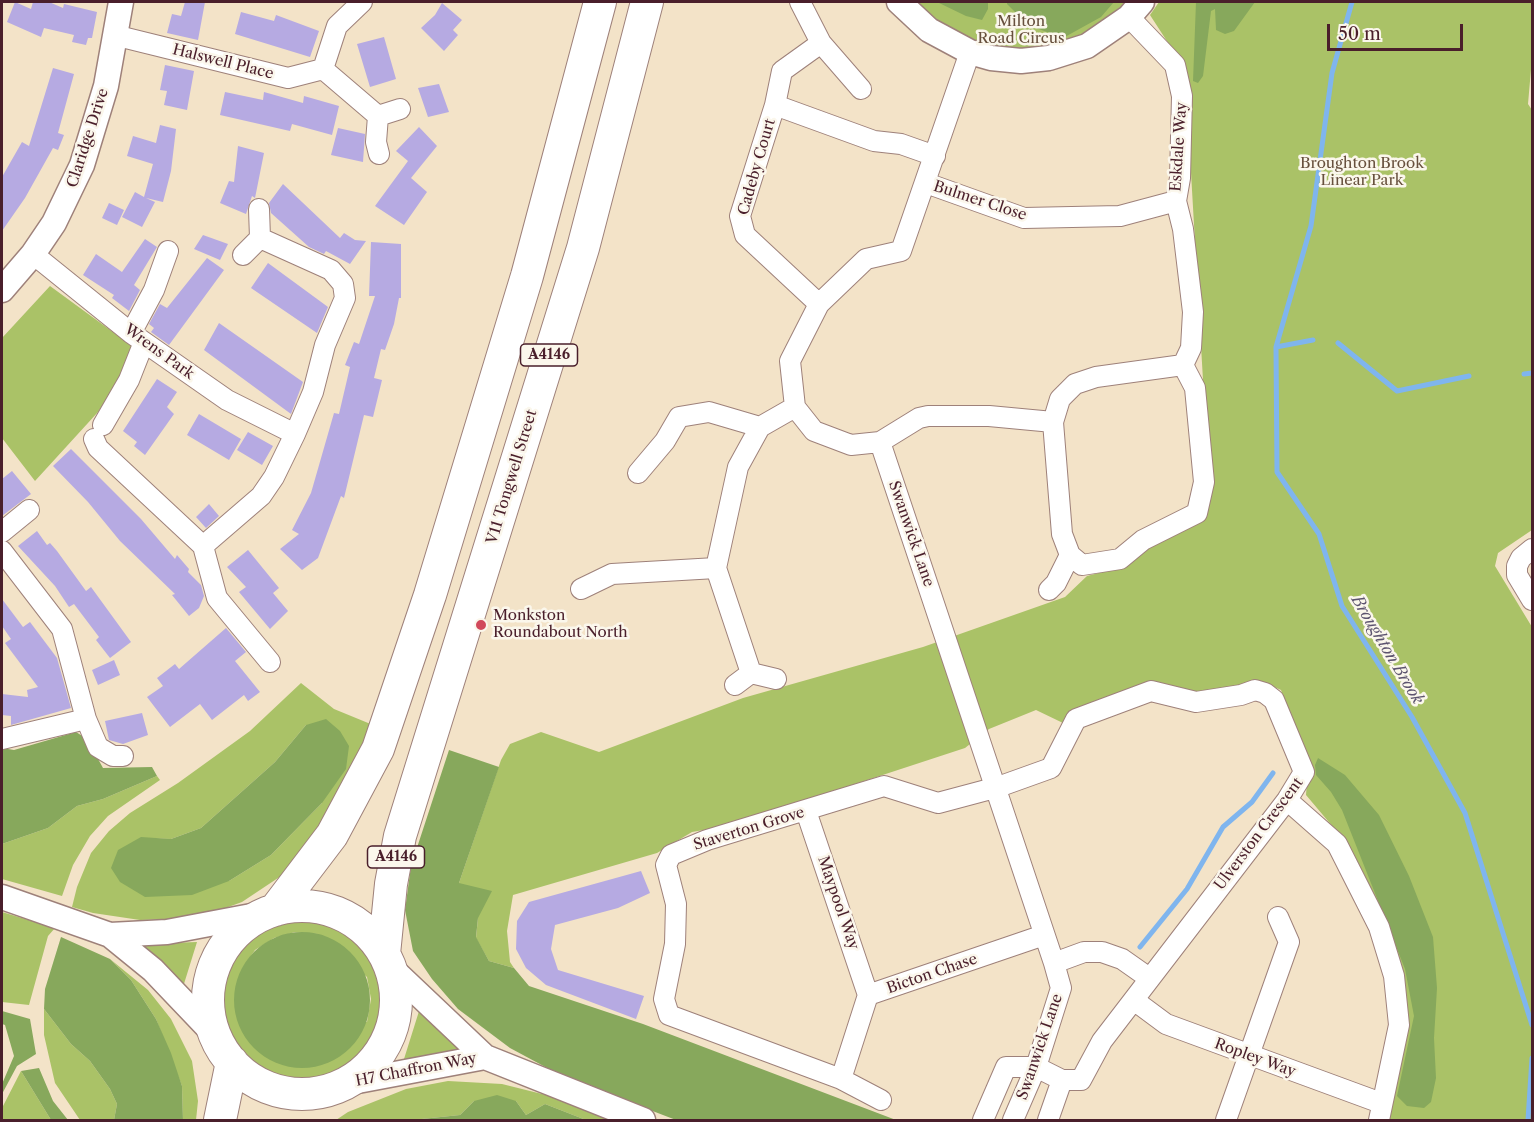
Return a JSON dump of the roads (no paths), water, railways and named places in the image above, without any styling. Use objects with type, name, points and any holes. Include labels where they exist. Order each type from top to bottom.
[{"type":"highway","name":"A4146","points":[[269,912],[332,835],[378,749],[430,595],[527,276],[600,2]]},
{"type":"highway","name":"V11 Tongwell Street","points":[[388,961],[391,884],[400,836],[583,248],[647,2]]},
{"type":"highway","name":"A4146","points":[[300,1120],[335,1088],[365,1071],[380,1054],[391,1034],[396,1001],[388,961],[369,933],[349,918],[325,908],[308,906],[269,912],[242,927],[226,944],[215,965],[208,988],[209,1012],[215,1035],[232,1062],[250,1079],[273,1090],[297,1094],[335,1088]]},
{"type":"highway","points":[[220,1120],[232,1062]]},
{"type":"street","name":"Claridge Drive","points":[[2,290],[33,254],[66,202],[82,165],[106,86],[121,2]]},
{"type":"street","points":[[362,2],[337,26],[323,69],[378,116]]},
{"type":"street","points":[[800,2],[821,43],[861,89]]},
{"type":"street","points":[[900,2],[929,30],[969,52],[991,58],[1021,61],[1049,58],[1088,46],[1135,9]]},
{"type":"street","name":"Eskdale Way","points":[[1135,9],[1175,65],[1182,96],[1180,178],[1176,201],[1183,229],[1193,312],[1191,348],[1183,365]]},
{"type":"street","name":"Halswell Place","points":[[114,35],[288,78],[323,69]]},
{"type":"street","name":"Cadeby Court","points":[[819,304],[745,234],[740,216],[775,105],[782,70],[821,43]]},
{"type":"street","points":[[969,52],[901,251],[866,259],[819,304],[790,361],[795,407],[814,431],[850,445],[880,442],[919,418],[928,416],[989,416],[1053,422]]},
{"type":"street","name":"Cadeby Court","points":[[775,105],[874,141],[901,144],[934,156]]},
{"type":"street","points":[[378,116],[400,109]]},
{"type":"street","points":[[378,116],[376,142],[379,154]]},
{"type":"street","name":"Bulmer Close","points":[[926,183],[1024,218],[1120,216],[1176,201]]},
{"type":"street","points":[[243,255],[260,238],[259,209]]},
{"type":"street","points":[[203,546],[261,496],[274,477],[313,392],[325,345],[345,298],[343,284],[331,270],[260,238]]},
{"type":"street","points":[[168,251],[137,337],[129,380],[99,432],[98,448],[203,546],[218,598],[270,662]]},
{"type":"street","name":"Wrens Park","points":[[33,254],[137,337],[227,400],[295,434]]},
{"type":"street","points":[[1183,365],[1195,388],[1204,482],[1197,513],[1143,540],[1120,560],[1082,565],[1070,555],[1062,534],[1053,422],[1060,399],[1075,384],[1096,377],[1183,365]]},
{"type":"street","points":[[751,673],[716,568],[738,467],[760,427],[795,407]]},
{"type":"street","points":[[638,473],[665,441],[679,417],[709,412],[760,427]]},
{"type":"street","name":"Swanwick Lane","points":[[880,442],[998,787],[1060,988],[1036,1067],[1013,1120]]},
{"type":"street","points":[[2,532],[29,510]]},
{"type":"street","points":[[1533,549],[1521,558],[1516,566],[1517,575],[1533,600]]},
{"type":"street","points":[[2,551],[62,629],[86,719],[99,747],[113,756],[123,756]]},
{"type":"street","points":[[1049,590],[1056,583],[1070,555]]},
{"type":"street","points":[[581,589],[612,574],[716,568]]},
{"type":"street","points":[[751,673],[776,679]]},
{"type":"street","points":[[735,685],[751,673]]},
{"type":"street","name":"Ulverston Crescent","points":[[998,787],[1050,768],[1076,719],[1151,692],[1196,702],[1241,695],[1255,690],[1274,700],[1304,772],[1287,800],[1149,978],[1135,1001],[1102,1041],[1081,1080],[1062,1080]]},
{"type":"street","points":[[2,739],[86,719]]},
{"type":"street","name":"Staverton Grove","points":[[881,1100],[841,1079],[669,1015],[664,999],[671,975],[675,944],[676,904],[666,865],[671,855],[706,840],[884,786],[938,803],[998,787]]},
{"type":"street","points":[[1287,800],[1337,844],[1379,927],[1394,976],[1399,1025],[1380,1112]]},
{"type":"street","name":"Maypool Way","points":[[806,811],[868,996]]},
{"type":"street","points":[[2,897],[110,935],[153,970],[215,1035]]},
{"type":"street","points":[[110,935],[166,932],[269,912]]},
{"type":"street","points":[[1226,1120],[1289,942],[1278,917]]},
{"type":"street","name":"Bicton Chase","points":[[841,1079],[868,996],[1044,935]]},
{"type":"street","points":[[1054,963],[1084,952],[1102,952],[1122,959],[1149,978]]},
{"type":"street","name":"H7 Chaffron Way","points":[[388,961],[485,1057],[643,1120]]},
{"type":"street","name":"Ropley Way","points":[[1135,1001],[1166,1024],[1380,1112]]},
{"type":"street","name":"H7 Chaffron Way","points":[[335,1088],[485,1057]]},
{"type":"street","points":[[983,1120],[1006,1066],[1036,1067],[1062,1080],[1048,1120]]},
{"type":"waterway","name":"Broughton Brook","points":[[1352,2],[1332,73],[1311,226],[1276,347],[1277,472],[1319,534],[1342,606],[1412,717],[1465,813],[1532,1025]]},
{"type":"waterway","points":[[1276,347],[1313,340]]},
{"type":"waterway","points":[[1338,343],[1397,391],[1469,376]]},
{"type":"waterway","points":[[1524,374],[1532,373]]},
{"type":"waterway","points":[[1140,947],[1187,889],[1223,827],[1252,802],[1273,773]]},
{"type":"waterway","name":"Broughton Brook","points":[[1528,1120],[1532,1058]]},
{"type":"place","name":"Monkston Roundabout North","points":[[481,625]]},
{"type":"park label","name":"Milton Road Circus","points":[[1021,30]]},
{"type":"park label","name":"Broughton Brook Linear Park","points":[[1362,172]]}]
